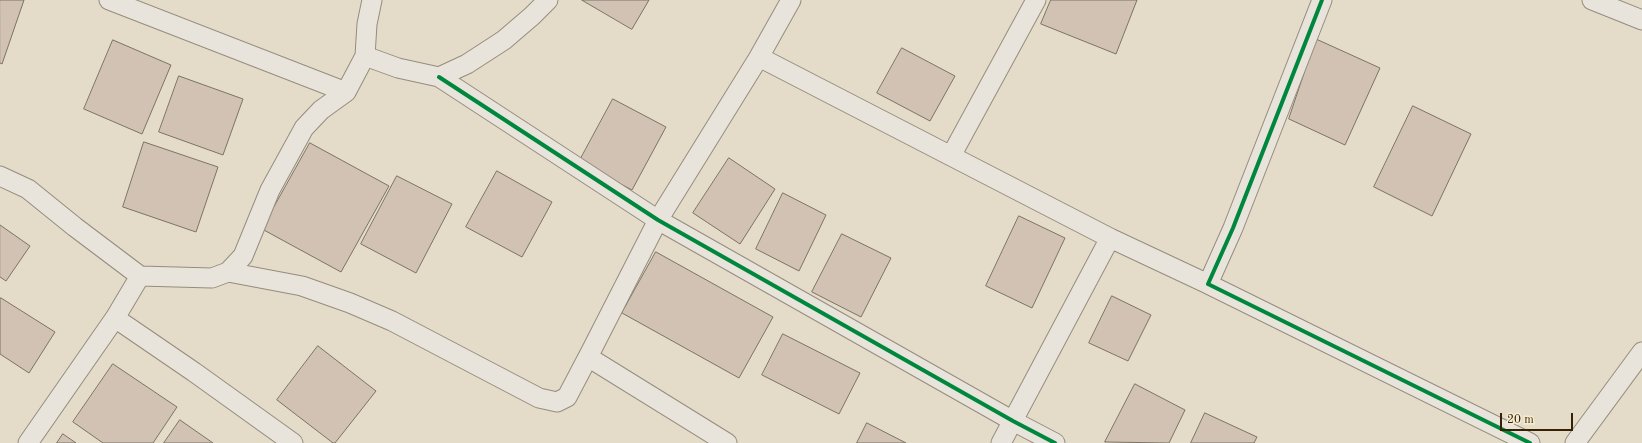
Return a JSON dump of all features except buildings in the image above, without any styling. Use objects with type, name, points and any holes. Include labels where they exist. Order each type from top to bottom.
[{"type":"street","points":[[109,0],[346,92]]},
{"type":"street","points":[[0,176],[28,189],[75,228],[140,276],[212,278],[228,272],[243,256],[270,190],[304,128],[321,110],[346,92],[365,56],[367,24],[372,0]]},
{"type":"street","points":[[439,78],[467,64],[504,40],[548,0]]},
{"type":"street","points":[[228,272],[302,286],[350,303],[392,321],[539,398],[557,402],[567,397],[658,220],[759,57],[791,0]]},
{"type":"street","points":[[951,156],[976,107],[1036,0]]},
{"type":"street","points":[[1208,284],[1233,228],[1322,0]]},
{"type":"street","points":[[1592,0],[1642,20]]},
{"type":"street","points":[[365,56],[398,68],[439,78],[658,220],[1013,421],[1055,443]]},
{"type":"street","points":[[759,57],[1110,238],[1208,284],[1530,443]]},
{"type":"street","points":[[1001,443],[1110,238]]},
{"type":"street","points":[[28,443],[115,318],[140,276]]},
{"type":"street","points":[[115,318],[194,372],[293,443]]},
{"type":"street","points":[[1575,443],[1642,352]]},
{"type":"street","points":[[588,356],[727,443]]},
{"type":"cycle path","points":[[1322,0],[1233,228],[1208,284],[1530,443]]},
{"type":"cycle path","points":[[439,77],[658,220],[1013,421],[1055,443]]}]
